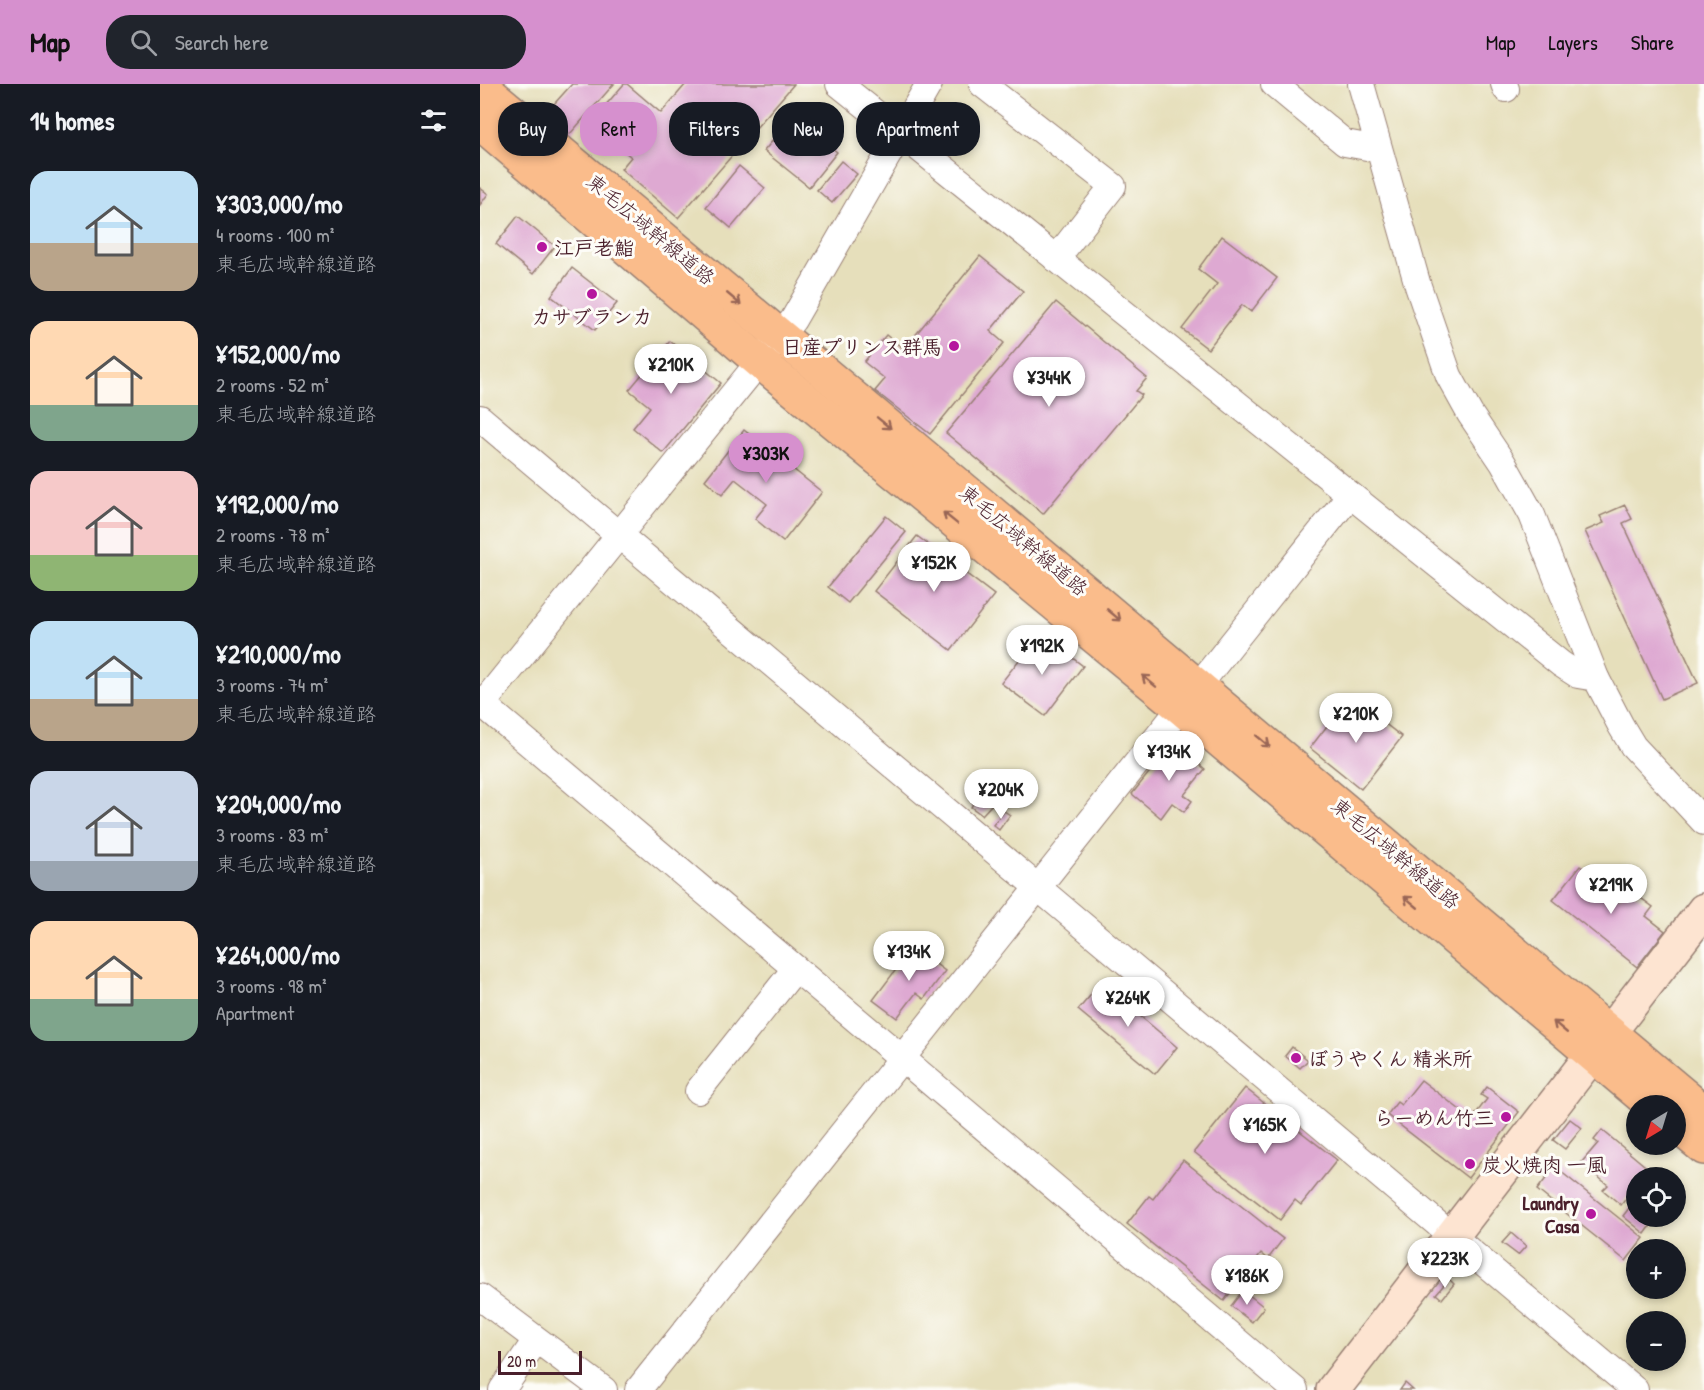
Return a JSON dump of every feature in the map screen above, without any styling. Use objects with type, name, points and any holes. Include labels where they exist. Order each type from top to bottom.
[{"type":"highway","name":"東毛広域幹線道路","points":[[480,85],[770,350]]},
{"type":"highway","name":"東毛広域幹線道路","points":[[480,123],[770,350],[1189,696],[1600,1044],[1704,1112]]},
{"type":"highway","name":"東毛広域幹線道路","points":[[1600,1044],[1644,1095]]},
{"type":"highway","points":[[1686,1133],[1704,1148]]},
{"type":"street","points":[[839,84],[861,102]]},
{"type":"street","points":[[919,102],[929,84]]},
{"type":"street","points":[[982,84],[1113,186],[1056,259]]},
{"type":"street","points":[[1274,84],[1345,143],[1378,149]]},
{"type":"street","points":[[1361,84],[1378,149],[1449,376],[1532,515],[1596,678],[1633,746],[1704,822]]},
{"type":"street","points":[[888,156],[801,310],[481,704],[1295,1390]]},
{"type":"street","points":[[928,156],[1561,664],[1578,675],[1596,678]]},
{"type":"street","points":[[480,418],[1635,1390]]},
{"type":"street","points":[[638,1390],[903,1060],[1350,495]]},
{"type":"street","points":[[1333,1390],[1704,910]]},
{"type":"street","points":[[698,1091],[795,969]]},
{"type":"street","points":[[480,1297],[604,1390]]},
{"type":"street","points":[[502,1390],[536,1340]]},
{"type":"building","points":[[572,84],[614,84],[598,102],[580,102],[580,123],[570,134],[568,132],[568,102],[556,102]]},
{"type":"building","points":[[624,84],[627,84],[648,102],[608,102]]},
{"type":"building","points":[[686,84],[794,84],[778,102],[772,102],[772,109],[760,123],[760,102],[670,102]]},
{"type":"building","points":[[669,104],[669,156],[732,156],[678,218],[621,169],[631,157],[657,156],[657,110],[661,113]]},
{"type":"building","points":[[772,141],[772,156],[834,156],[809,187],[764,151]]},
{"type":"building","points":[[841,161],[857,174],[832,203],[817,190]]},
{"type":"building","points":[[739,166],[765,188],[731,228],[706,207]]},
{"type":"building","points":[[480,188],[488,194],[480,205]]},
{"type":"building","points":[[518,216],[555,246],[533,274],[496,244]]},
{"type":"building","points":[[1222,236],[1277,278],[1251,312],[1242,305],[1208,349],[1182,329],[1217,284],[1198,269]]},
{"type":"building","name":"日産プリンス群馬","points":[[980,256],[1023,291],[990,331],[1004,343],[930,434],[875,391],[885,379],[864,362],[886,335],[904,349]]},
{"type":"building","points":[[572,268],[617,303],[595,330],[551,296]]},
{"type":"building","points":[[1056,302],[1147,378],[1136,391],[1142,395],[1043,514],[946,433]]},
{"type":"building","points":[[670,341],[721,383],[663,453],[633,428],[650,407],[629,390]]},
{"type":"building","points":[[744,430],[822,492],[783,542],[755,519],[767,504],[735,479],[722,495],[705,480]]},
{"type":"building","points":[[1625,505],[1632,519],[1623,523],[1698,683],[1662,699],[1585,531],[1604,523],[1600,516]]},
{"type":"building","points":[[886,516],[906,532],[848,603],[828,587]]},
{"type":"building","points":[[917,536],[994,595],[951,650],[874,591]]},
{"type":"building","points":[[1046,638],[1083,666],[1045,716],[1001,683],[1030,646],[1036,650]]},
{"type":"building","points":[[1356,701],[1402,737],[1361,789],[1310,748],[1337,713],[1343,717]]},
{"type":"building","points":[[1173,743],[1205,769],[1184,795],[1192,801],[1184,812],[1172,803],[1161,818],[1132,794]]},
{"type":"building","points":[[976,790],[993,803],[982,815],[971,807],[974,802],[970,799]]},
{"type":"building","points":[[1004,811],[1010,815],[999,830],[993,825]]},
{"type":"building","points":[[1580,866],[1620,897],[1627,888],[1653,907],[1646,916],[1665,931],[1637,967],[1553,900]]},
{"type":"building","points":[[913,947],[945,971],[924,999],[916,993],[897,1018],[873,1000]]},
{"type":"building","points":[[1101,983],[1177,1047],[1155,1074],[1078,1010]]},
{"type":"building","name":"ぼうやくん 精米所","points":[[1292,1047],[1308,1060],[1300,1068],[1285,1056]]},
{"type":"building","points":[[1421,1080],[1472,1119],[1487,1099],[1481,1095],[1487,1087],[1519,1112],[1468,1178],[1387,1115],[1397,1102],[1401,1105]]},
{"type":"building","points":[[1245,1088],[1337,1160],[1301,1205],[1295,1200],[1280,1220],[1194,1152]]},
{"type":"building","points":[[1570,1119],[1582,1128],[1565,1149],[1553,1140]]},
{"type":"building","points":[[1602,1130],[1626,1150],[1626,1155],[1632,1155],[1646,1167],[1626,1167],[1626,1199],[1621,1205],[1603,1190],[1608,1185],[1581,1163],[1598,1143],[1594,1140]]},
{"type":"building","points":[[1183,1160],[1283,1239],[1268,1259],[1261,1253],[1224,1301],[1127,1224],[1149,1196],[1153,1199]]},
{"type":"building","name":"Laundry Casa","points":[[1555,1167],[1626,1224],[1626,1227],[1630,1227],[1644,1238],[1626,1239],[1626,1261],[1537,1190]]},
{"type":"building","points":[[1636,1227],[1650,1227],[1645,1234]]},
{"type":"building","points":[[1511,1233],[1526,1246],[1518,1255],[1502,1243]]},
{"type":"building","points":[[1449,1279],[1454,1284],[1442,1299],[1436,1294]]},
{"type":"building","points":[[1243,1290],[1264,1307],[1252,1322],[1231,1306]]},
{"type":"building","points":[[1405,1383],[1413,1390],[1400,1390]]},
{"type":"place","name":"江戸老鮨","points":[[542,247]]},
{"type":"place","name":"カサブランカ","points":[[592,294]]},
{"type":"place","name":"日産プリンス群馬","points":[[954,346]]},
{"type":"place","name":"ぼうやくん 精米所","points":[[1296,1058]]},
{"type":"place","name":"らーめん竹三","points":[[1506,1117]]},
{"type":"place","name":"炭火焼肉 一風","points":[[1470,1164]]},
{"type":"place","name":"Laundry Casa","points":[[1591,1214]]}]
